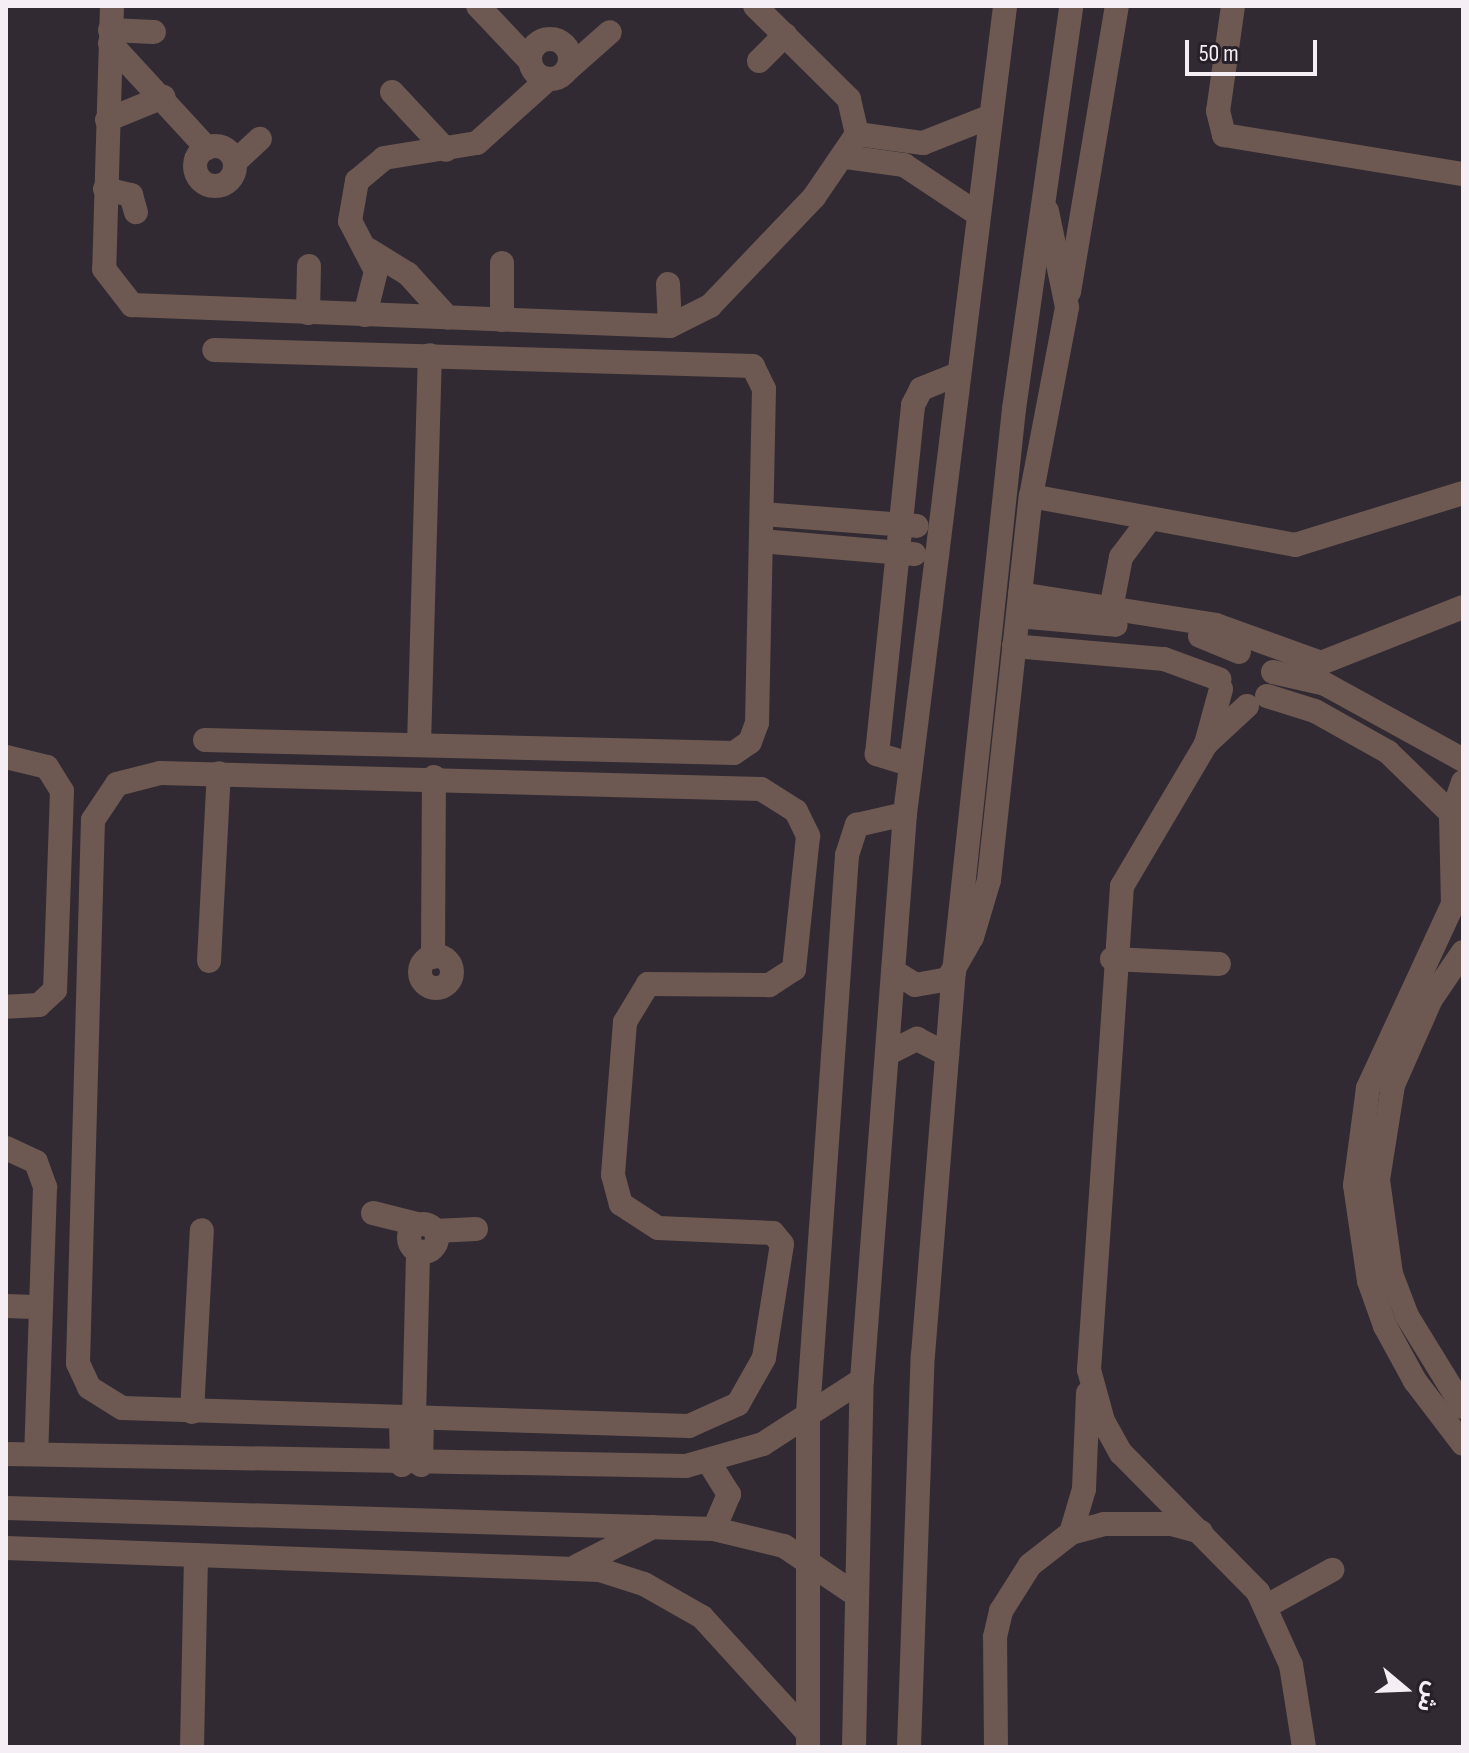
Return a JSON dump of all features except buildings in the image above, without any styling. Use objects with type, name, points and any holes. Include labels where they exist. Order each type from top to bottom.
[{"type":"street","points":[[478,6],[530,61],[558,74]]},
{"type":"street","points":[[111,26],[104,269],[132,305],[670,326],[710,306],[846,157],[857,134],[849,99],[755,6]]},
{"type":"street","points":[[854,1747],[862,1380],[909,764],[954,376],[1005,6]]},
{"type":"street","points":[[909,1747],[920,1416],[954,972],[1043,192],[1071,6]]},
{"type":"street","points":[[893,971],[923,987],[954,972],[989,880],[1014,646],[1027,609],[1031,496],[1067,307],[1117,6]]},
{"type":"street","points":[[1233,6],[1218,111],[1224,135],[1463,174]]},
{"type":"street","points":[[111,26],[154,32]]},
{"type":"street","points":[[111,26],[163,97],[207,148]]},
{"type":"street","points":[[365,315],[376,271],[369,250],[348,212],[357,181],[384,158],[446,150],[483,140],[610,32]]},
{"type":"street","points":[[759,61],[785,35]]},
{"type":"street","points":[[530,61],[533,47],[552,38],[568,50],[558,74]]},
{"type":"street","points":[[392,92],[446,150]]},
{"type":"street","points":[[107,120],[163,97]]},
{"type":"street","points":[[857,134],[923,143],[989,117]]},
{"type":"street","points":[[235,162],[221,146],[207,148],[196,163],[204,181],[223,184],[235,162],[260,139]]},
{"type":"street","points":[[846,157],[904,165],[975,212]]},
{"type":"street","points":[[105,189],[131,195],[136,212]]},
{"type":"street","points":[[1043,192],[1067,307]]},
{"type":"street","points":[[369,250],[408,274],[448,318]]},
{"type":"street","points":[[502,263],[502,320]]},
{"type":"street","points":[[308,313],[309,266]]},
{"type":"street","points":[[668,284],[670,326]]},
{"type":"street","points":[[205,740],[743,749],[757,723],[762,514],[764,389],[753,366],[214,350]]},
{"type":"street","points":[[419,745],[430,355]]},
{"type":"street","points":[[909,764],[877,754],[913,405],[921,389],[954,376]]},
{"type":"street","points":[[1031,496],[1295,545],[1463,493]]},
{"type":"street","points":[[762,514],[935,527]]},
{"type":"street","points":[[1111,609],[1121,557],[1149,520]]},
{"type":"street","points":[[761,541],[932,555]]},
{"type":"street","points":[[1027,609],[1111,609],[1216,625],[1321,663],[1463,607]]},
{"type":"street","points":[[1027,609],[1039,647]]},
{"type":"street","points":[[1027,609],[1178,631],[1239,652],[1260,655],[1273,672],[1325,684],[1463,760]]},
{"type":"street","points":[[1014,646],[1181,662],[1257,701],[1315,711],[1388,752],[1457,820]]},
{"type":"street","points":[[1206,744],[1220,684],[1239,652]]},
{"type":"street","points":[[1071,1533],[1085,1471],[1115,916],[1134,857],[1206,744],[1257,701],[1273,672]]},
{"type":"street","points":[[6,757],[47,767],[62,791],[57,979],[39,1005],[6,1007]]},
{"type":"street","points":[[209,961],[219,773]]},
{"type":"street","points":[[219,773],[761,789],[786,801],[808,836],[800,954],[783,980],[648,984],[625,1022],[613,1175],[621,1204],[658,1228],[773,1233],[782,1244],[764,1358],[750,1391],[724,1414],[689,1426],[192,1412],[110,1404],[89,1387],[78,1363],[93,820],[106,794],[131,777],[219,773]]},
{"type":"street","points":[[433,957],[434,777]]},
{"type":"street","points":[[1463,782],[1457,820],[1458,902],[1388,1035],[1359,1136],[1359,1233],[1396,1321],[1415,1381],[1463,1444]]},
{"type":"street","points":[[808,1740],[805,1556],[808,1413],[847,855],[857,825],[905,814]]},
{"type":"street","points":[[1463,952],[1410,1041],[1382,1132],[1381,1227],[1396,1321],[1463,1407]]},
{"type":"street","points":[[1112,959],[1219,964]]},
{"type":"street","points":[[887,1054],[917,1039],[947,1054]]},
{"type":"street","points":[[6,1148],[26,1154],[42,1174],[36,1454]]},
{"type":"street","points":[[373,1213],[426,1227],[476,1229]]},
{"type":"street","points":[[411,1465],[418,1251],[409,1241],[426,1227]]},
{"type":"street","points":[[192,1412],[202,1230]]},
{"type":"street","points":[[6,1306],[41,1307]]},
{"type":"street","points":[[1089,1370],[1103,1421],[1121,1453],[1204,1533],[1265,1607],[1291,1665],[1304,1747]]},
{"type":"street","points":[[6,1454],[411,1465],[710,1464],[763,1444],[862,1380]]},
{"type":"street","points":[[1085,1471],[1121,1453]]},
{"type":"street","points":[[710,1464],[729,1494],[714,1529]]},
{"type":"street","points":[[6,1508],[714,1529],[805,1556],[856,1595]]},
{"type":"street","points":[[996,1747],[1001,1611],[1030,1565],[1071,1533],[1137,1521],[1204,1533]]},
{"type":"street","points":[[577,1566],[658,1525]]},
{"type":"street","points":[[6,1548],[577,1566],[644,1584],[702,1617],[808,1740]]},
{"type":"street","points":[[192,1747],[196,1555]]},
{"type":"street","points":[[1265,1607],[1332,1570]]}]
